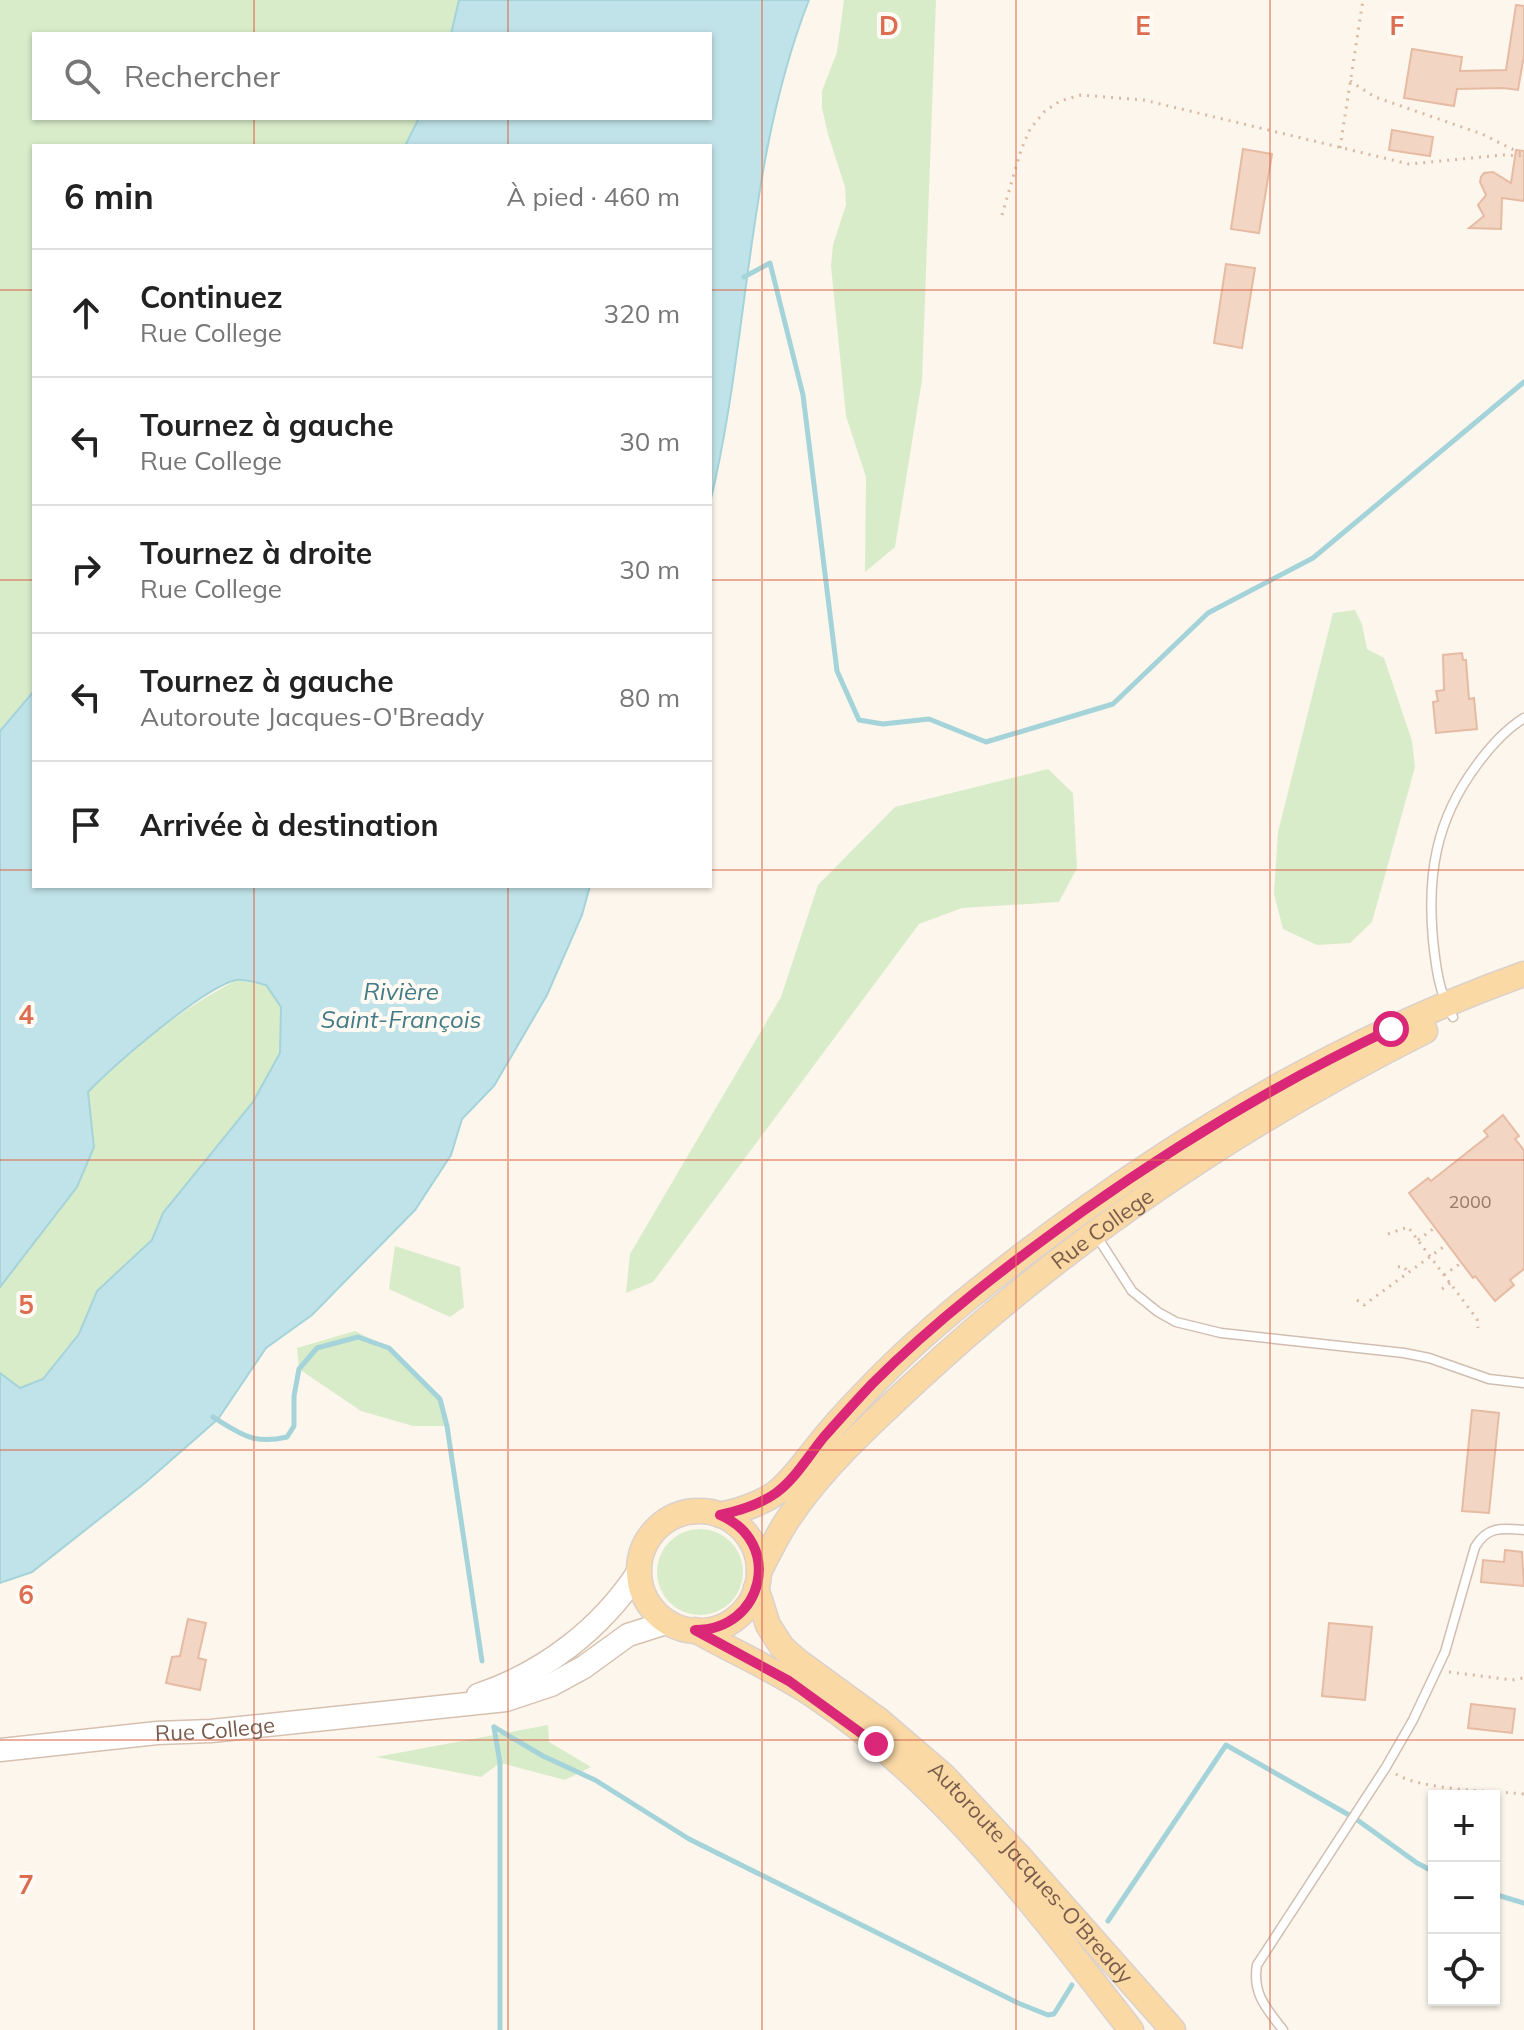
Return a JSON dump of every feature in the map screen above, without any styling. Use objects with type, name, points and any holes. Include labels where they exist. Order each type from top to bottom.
[{"type":"main road","name":"Rue College","points":[[695,1630],[716,1628],[734,1619],[748,1605],[782,1527],[800,1502],[890,1407],[978,1326],[1094,1232],[1187,1167],[1267,1117],[1449,1011],[1524,974]]},
{"type":"main road","name":"Rue College","points":[[429,1708],[498,1687],[562,1652],[603,1618],[639,1571],[645,1545],[662,1524],[686,1512],[720,1515],[751,1506],[776,1493],[848,1410],[914,1344],[1019,1257],[1115,1189],[1201,1133],[1295,1078],[1524,982]]},
{"type":"main road","points":[[720,1515],[747,1535],[756,1552],[758,1580]]},
{"type":"main road","points":[[639,1571],[646,1598],[653,1609],[669,1622],[695,1630]]},
{"type":"main road","name":"Autoroute Jacques-O'Bready","points":[[758,1580],[768,1625],[782,1647],[870,1712],[943,1775],[1173,2030]]},
{"type":"main road","name":"Rue College","points":[[0,1750],[495,1702],[537,1691],[577,1672],[628,1635],[669,1622]]},
{"type":"main road","name":"Autoroute Jacques-O'Bready","points":[[695,1630],[813,1696],[934,1794],[1011,1877],[1131,2030]]},
{"type":"lane","points":[[1449,1011],[1437,976],[1430,912],[1435,852],[1446,817],[1463,784],[1487,751],[1524,718]]},
{"type":"lane","points":[[1094,1232],[1132,1291],[1176,1322],[1221,1333],[1404,1353],[1429,1358],[1489,1379],[1524,1383]]},
{"type":"lane","points":[[1283,2030],[1257,1993],[1257,1965],[1386,1767],[1413,1720],[1437,1671],[1465,1590],[1475,1547],[1481,1537],[1499,1527],[1524,1530]]},
{"type":"path","points":[[1340,148],[1363,0]]},
{"type":"path","points":[[1350,81],[1375,97],[1482,134],[1524,156]]},
{"type":"path","points":[[1002,215],[1030,129],[1053,106],[1081,95],[1144,100],[1409,164],[1503,155],[1524,156]]},
{"type":"path","points":[[1388,1234],[1408,1227],[1477,1319],[1478,1328]]},
{"type":"path","points":[[1418,1240],[1433,1229]]},
{"type":"path","points":[[1357,1300],[1364,1305],[1446,1245]]},
{"type":"path","points":[[1444,1275],[1461,1263]]},
{"type":"path","points":[[1398,1267],[1403,1266],[1409,1273]]},
{"type":"path","points":[[1442,1289],[1450,1283]]},
{"type":"path","points":[[1437,1671],[1523,1679],[1524,1686]]},
{"type":"path","points":[[1386,1767],[1401,1778],[1415,1782],[1524,1794]]},
{"type":"green space","points":[[0,0],[459,0],[451,32],[32,32],[32,120],[418,120],[406,144],[32,144],[32,693],[0,731]]},
{"type":"green space","points":[[844,0],[936,0],[922,380],[895,547],[865,572],[866,477],[846,416],[831,266],[833,245],[846,205],[845,187],[822,108],[822,91],[837,52]]},
{"type":"green space","points":[[1355,610],[1362,624],[1367,649],[1384,658],[1412,741],[1415,767],[1372,922],[1350,943],[1317,945],[1283,929],[1274,894],[1278,832],[1333,613]]},
{"type":"green space","points":[[1048,769],[1073,793],[1077,868],[1059,902],[962,908],[919,924],[653,1282],[626,1293],[630,1254],[781,997],[818,885],[895,807]]},
{"type":"green space","points":[[237,980],[266,985],[281,1007],[280,1053],[253,1102],[163,1213],[152,1240],[97,1291],[79,1334],[43,1379],[20,1388],[0,1373],[0,1287],[77,1187],[94,1147],[88,1092],[158,1030]]},
{"type":"green space","points":[[395,1246],[460,1267],[464,1307],[450,1317],[389,1289]]},
{"type":"green space","points":[[355,1331],[389,1348],[440,1399],[447,1426],[413,1426],[361,1411],[299,1369],[297,1348]]},
{"type":"green space","points":[[700,1529],[724,1536],[736,1548],[743,1572],[736,1596],[724,1608],[700,1615],[676,1608],[664,1596],[657,1572],[664,1548],[676,1536]]},
{"type":"green space","points":[[548,1725],[549,1742],[591,1767],[565,1780],[500,1763],[481,1777],[376,1757]]},
{"type":"water","points":[[459,0],[809,0],[788,61],[773,123],[712,493],[712,144],[406,144],[418,120],[712,120],[712,32],[451,32]]},
{"type":"water","name":"Rivière Saint-François","points":[[32,693],[32,888],[589,888],[582,915],[547,995],[494,1086],[462,1119],[451,1155],[415,1210],[312,1315],[266,1348],[218,1419],[145,1483],[32,1572],[0,1583],[0,1373],[20,1388],[43,1379],[79,1334],[97,1291],[152,1240],[163,1213],[253,1102],[280,1053],[281,1007],[266,985],[236,980],[221,986],[181,1012],[137,1047],[88,1092],[94,1147],[77,1187],[0,1287],[0,731]]},
{"type":"building","points":[[1516,5],[1524,6],[1524,55],[1518,90],[1457,89],[1454,106],[1404,98],[1412,49],[1462,57],[1460,71],[1506,70]]},
{"type":"building","points":[[1392,130],[1433,137],[1430,156],[1389,150]]},
{"type":"building","points":[[1243,149],[1272,154],[1259,233],[1231,229]]},
{"type":"building","points":[[1516,150],[1524,151],[1524,201],[1502,198],[1501,229],[1469,228],[1484,216],[1478,205],[1486,195],[1481,177],[1484,173],[1493,172],[1511,183]]},
{"type":"building","points":[[1226,264],[1255,268],[1242,348],[1214,343]]},
{"type":"building","points":[[1462,653],[1463,660],[1466,660],[1469,699],[1474,698],[1477,729],[1436,733],[1433,702],[1438,701],[1436,691],[1444,690],[1443,655]]},
{"type":"building","points":[[1503,1115],[1519,1136],[1515,1139],[1524,1150],[1524,1269],[1510,1280],[1514,1285],[1495,1301],[1475,1276],[1473,1278],[1409,1193],[1428,1178],[1431,1181],[1488,1136],[1484,1131]]},
{"type":"building","points":[[1472,1410],[1499,1413],[1489,1513],[1462,1511]]},
{"type":"building","points":[[1505,1550],[1522,1552],[1524,1586],[1481,1582],[1483,1560],[1504,1562]]},
{"type":"building","points":[[188,1619],[206,1623],[198,1658],[206,1660],[200,1690],[166,1683],[172,1657],[180,1656]]},
{"type":"building","points":[[1329,1623],[1372,1627],[1365,1700],[1322,1696]]},
{"type":"building","points":[[1471,1704],[1515,1709],[1512,1733],[1468,1728]]},
{"type":"waterway","points":[[744,277],[770,263],[803,395],[837,671],[859,720],[883,724],[929,719],[986,742],[1113,704],[1208,613],[1313,558],[1524,382]]},
{"type":"waterway","points":[[213,1417],[256,1439],[287,1437],[294,1426],[294,1396],[299,1369],[317,1348],[358,1337],[389,1348],[440,1399],[447,1426],[482,1661]]},
{"type":"waterway","points":[[494,1727],[543,1756],[595,1780],[689,1839],[1018,2003],[1048,2015],[1054,2014],[1072,1985]]},
{"type":"waterway","points":[[494,1727],[500,1763],[500,2030]]},
{"type":"waterway","points":[[1108,1921],[1226,1745],[1356,1819],[1428,1869]]},
{"type":"waterway","points":[[1500,1896],[1524,1903]]},
{"type":"route","points":[[876,1744],[813,1696],[695,1630],[716,1628],[734,1619],[748,1605],[758,1579],[758,1559],[750,1540],[742,1529],[720,1515],[751,1506],[781,1489],[848,1410],[894,1363],[1019,1257],[1145,1168],[1225,1118],[1391,1029]]}]
